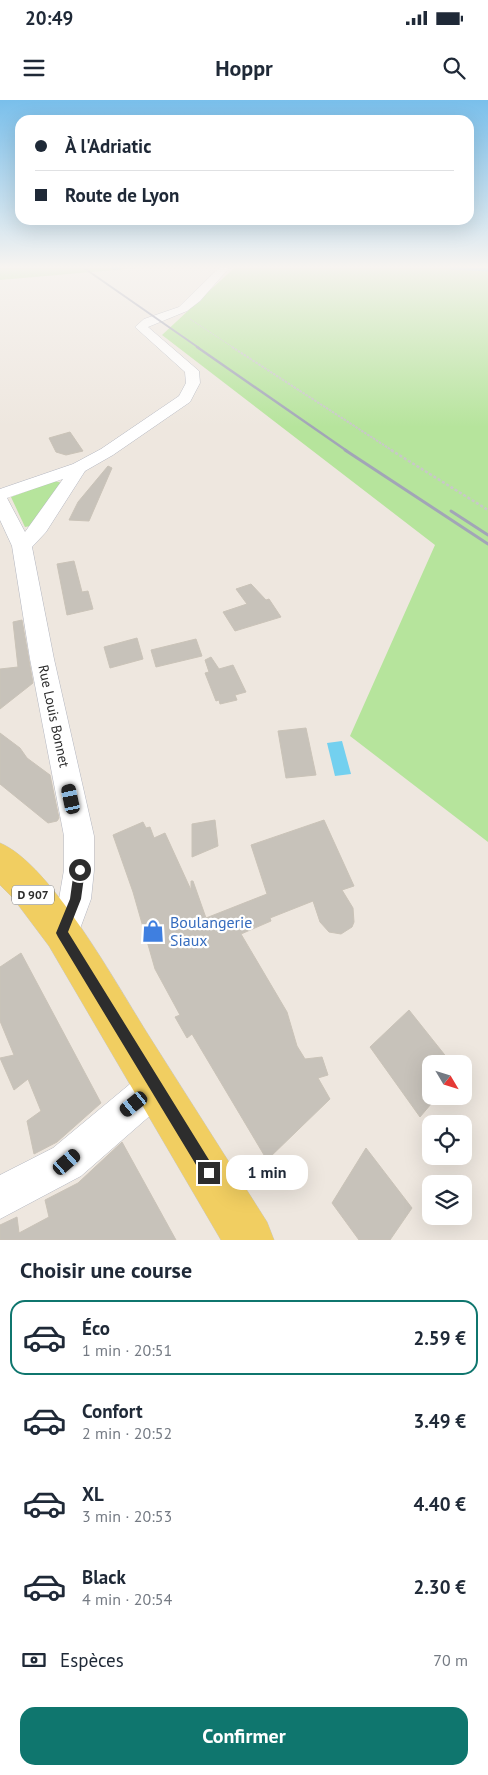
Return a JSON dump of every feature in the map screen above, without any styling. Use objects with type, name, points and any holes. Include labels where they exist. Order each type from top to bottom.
[{"type":"main road","name":"D 907","points":[[0,860],[26,885],[62,933],[249,1240]]},
{"type":"street","points":[[0,495],[79,468],[107,452],[185,399],[194,384],[192,371],[141,327],[148,321]]},
{"type":"street","points":[[22,546],[39,528],[79,468]]},
{"type":"street","name":"Rue Louis Bonnet","points":[[0,501],[22,546],[42,659],[79,836],[80,870],[75,899],[62,933]]},
{"type":"street","points":[[0,1198],[67,1162],[155,1087]]},
{"type":"path","points":[[198,321],[323,408],[488,510]]},
{"type":"green space","points":[[177,321],[488,321],[488,842],[350,736],[435,545],[162,335]]},
{"type":"green space","points":[[55,481],[62,483],[30,526],[25,527],[11,497]]},
{"type":"water","points":[[342,741],[351,774],[335,776],[327,743]]},
{"type":"building","points":[[70,432],[83,451],[66,455],[56,452],[49,438]]},
{"type":"building","points":[[108,466],[112,468],[89,521],[69,520],[78,502]]},
{"type":"building","points":[[74,561],[82,592],[88,591],[93,609],[67,615],[57,564]]},
{"type":"building","points":[[251,584],[266,600],[269,599],[281,617],[235,631],[223,612],[247,604],[236,589]]},
{"type":"building","points":[[22,620],[33,683],[0,709],[0,669],[18,667],[13,622]]},
{"type":"building","points":[[137,638],[143,659],[110,668],[104,647]]},
{"type":"building","points":[[196,639],[202,656],[156,667],[151,650]]},
{"type":"building","points":[[211,657],[219,669],[233,665],[246,692],[235,695],[237,700],[220,704],[219,700],[216,701],[205,673],[209,672],[205,660]]},
{"type":"building","points":[[306,728],[316,775],[286,778],[278,731]]},
{"type":"building","points":[[0,733],[20,748],[27,758],[50,775],[59,818],[57,821],[48,823],[0,784]]},
{"type":"building","points":[[215,820],[218,846],[192,857],[192,824]]},
{"type":"building","points":[[324,820],[354,886],[342,890],[353,908],[354,922],[352,927],[341,934],[329,932],[320,922],[313,901],[270,918],[271,921],[241,934],[287,1012],[297,1046],[305,1059],[322,1057],[328,1075],[318,1078],[330,1099],[267,1160],[192,1034],[187,1038],[175,1017],[180,1015],[155,969],[133,892],[113,835],[143,822],[146,828],[150,827],[154,838],[165,833],[191,890],[191,881],[193,881],[206,918],[267,894],[251,845]]},
{"type":"building","points":[[21,953],[101,1103],[57,1142],[34,1154],[27,1121],[41,1111],[28,1079],[14,1090],[0,1058],[14,1055],[0,1021],[0,967]]},
{"type":"building","points":[[409,1010],[445,1055],[422,1055],[422,1105],[430,1105],[420,1117],[370,1047]]},
{"type":"building","points":[[122,1142],[176,1240],[0,1240],[0,1225],[17,1217],[19,1233],[49,1217],[45,1200],[78,1183]]},
{"type":"building","points":[[366,1148],[412,1208],[390,1240],[359,1240],[332,1203]]},
{"type":"railway","points":[[160,321],[199,348]]},
{"type":"railway","points":[[197,347],[347,451]]},
{"type":"railway","points":[[345,450],[488,544]]},
{"type":"railway","points":[[451,511],[488,535]]},
{"type":"place","name":"Boulangerie Siaux","points":[[153,931]]},
{"type":"route","points":[[80,870],[75,899],[62,933],[130,1047],[209,1173]]}]
